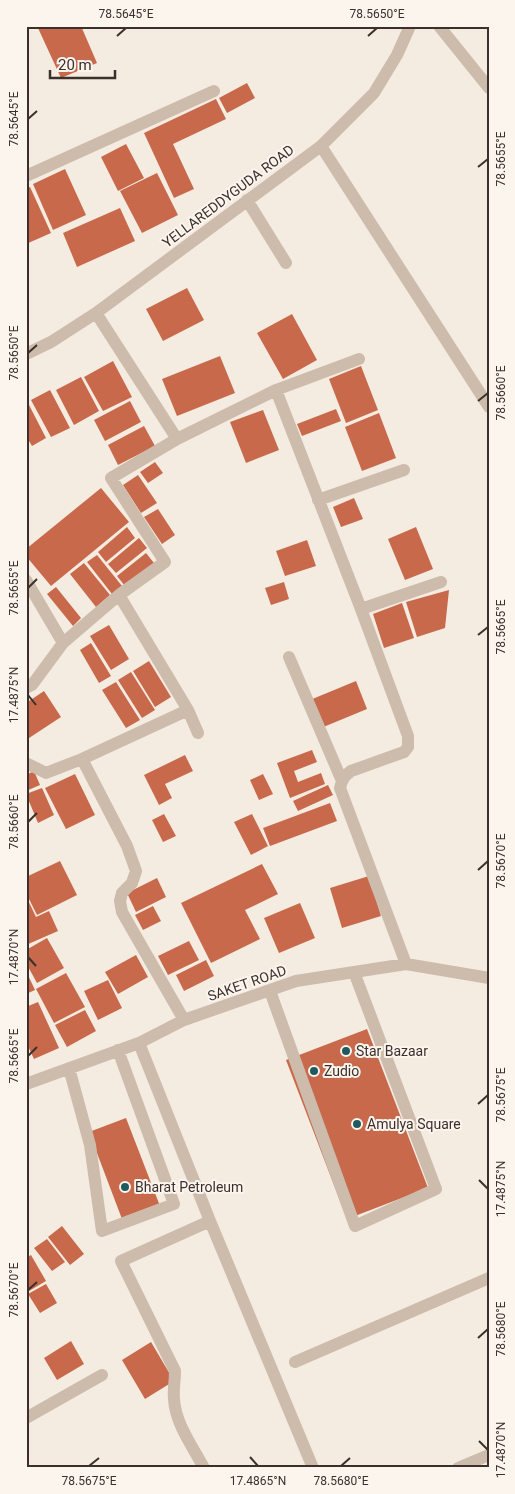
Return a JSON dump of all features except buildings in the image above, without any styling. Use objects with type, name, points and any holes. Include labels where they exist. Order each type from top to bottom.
[{"type":"street","name":"YELLAREDDYGUDA ROAD","points":[[26,354],[50,342],[96,313],[321,146],[374,93],[397,55],[410,26]]},
{"type":"street","points":[[439,26],[489,88]]},
{"type":"street","points":[[26,176],[214,90]]},
{"type":"street","points":[[321,146],[489,407]]},
{"type":"street","points":[[247,200],[286,263]]},
{"type":"street","points":[[96,313],[176,439]]},
{"type":"street","points":[[26,688],[32,685],[63,642],[119,595],[165,562],[111,478],[176,439],[276,390],[360,358]]},
{"type":"street","points":[[276,390],[408,736],[408,747],[404,752],[351,771],[342,781],[340,788],[406,964]]},
{"type":"street","points":[[318,500],[404,470]]},
{"type":"street","points":[[26,580],[63,642]]},
{"type":"street","points":[[361,610],[441,582]]},
{"type":"street","points":[[119,595],[188,710],[198,733]]},
{"type":"street","points":[[289,657],[342,781]]},
{"type":"street","points":[[26,763],[46,772],[82,759],[188,710]]},
{"type":"street","points":[[82,759],[127,846],[136,871],[132,883],[122,893],[120,901],[122,912],[184,1020]]},
{"type":"street","name":"SAKET ROAD","points":[[26,1084],[139,1043],[184,1020],[296,982],[406,964],[489,978]]},
{"type":"street","points":[[270,990],[355,1226],[436,1189],[354,972]]},
{"type":"street","points":[[139,1043],[210,1221],[313,1468]]},
{"type":"street","points":[[69,1068],[90,1145],[102,1231],[174,1204],[118,1050]]},
{"type":"street","points":[[204,1468],[177,1417],[174,1398],[176,1384],[174,1371],[121,1262],[210,1221]]},
{"type":"street","points":[[295,1362],[489,1278]]},
{"type":"street","points":[[26,1418],[102,1375]]},
{"type":"street","points":[[458,1468],[489,1455]]},
{"type":"place","name":"Star Bazaar","points":[[346,1051]]},
{"type":"place","name":"Zudio","points":[[314,1071]]},
{"type":"place","name":"Amulya Square","points":[[357,1124]]},
{"type":"place","name":"Bharat Petroleum","points":[[125,1187]]}]
